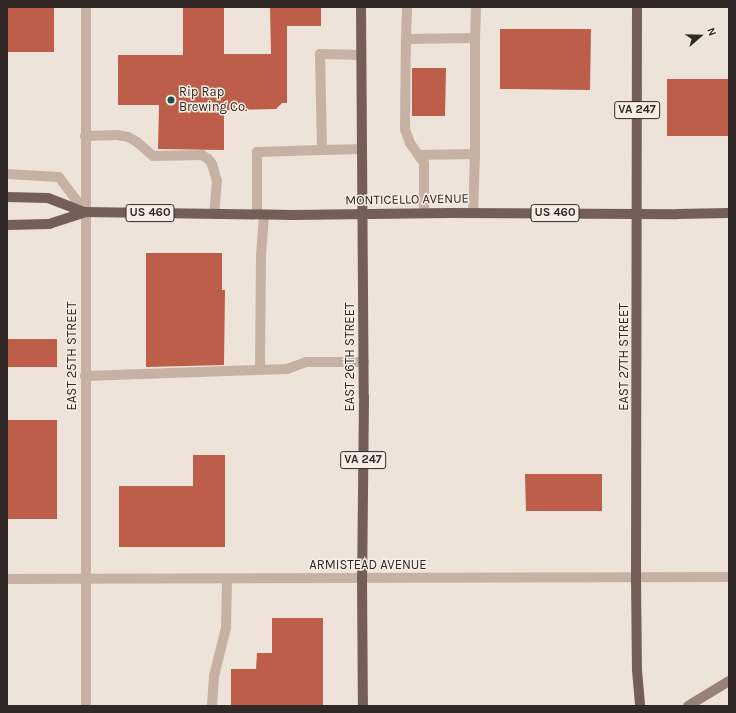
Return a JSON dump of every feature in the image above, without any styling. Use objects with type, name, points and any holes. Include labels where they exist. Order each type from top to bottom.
[{"type":"main road","name":"EAST 26TH STREET","points":[[361,7],[364,362],[362,578],[363,706]]},
{"type":"main road","name":"EAST 27TH STREET","points":[[636,7],[636,577],[637,670],[640,706]]},
{"type":"main road","name":"MONTICELLO AVENUE","points":[[7,196],[48,198],[85,212]]},
{"type":"main road","name":"MONTICELLO AVENUE","points":[[7,225],[49,224],[85,212],[214,214],[637,214],[729,212]]},
{"type":"main road","points":[[688,706],[729,681]]},
{"type":"street","name":"EAST 25TH STREET","points":[[86,7],[86,706]]},
{"type":"street","points":[[407,7],[405,129],[410,142],[424,163],[424,213]]},
{"type":"street","points":[[473,213],[476,7]]},
{"type":"street","points":[[406,39],[475,38]]},
{"type":"street","points":[[322,150],[320,54],[361,54]]},
{"type":"street","points":[[85,136],[117,135],[128,137],[138,142],[153,156],[202,155],[208,158],[212,164],[217,181],[214,214]]},
{"type":"street","points":[[260,370],[260,214],[257,152],[362,149]]},
{"type":"street","points":[[419,155],[475,154]]},
{"type":"street","points":[[7,174],[59,177],[85,212]]},
{"type":"street","points":[[85,376],[287,369],[306,362],[364,362]]},
{"type":"street","name":"ARMISTEAD AVENUE","points":[[7,579],[729,577]]},
{"type":"street","points":[[212,706],[214,676],[226,628],[227,579]]},
{"type":"building","points":[[7,7],[54,7],[54,52],[7,52]]},
{"type":"building","points":[[183,7],[224,7],[224,54],[271,54],[270,7],[321,7],[321,26],[287,26],[287,103],[282,103],[276,109],[224,110],[224,150],[158,149],[159,105],[118,105],[118,55],[183,55]]},
{"type":"building","points":[[500,29],[591,29],[590,90],[500,89]]},
{"type":"building","points":[[412,68],[446,68],[445,116],[412,116]]},
{"type":"building","points":[[667,79],[729,79],[729,136],[667,136]]},
{"type":"building","points":[[146,253],[222,253],[222,290],[225,290],[224,365],[146,367]]},
{"type":"building","points":[[7,339],[57,339],[57,367],[7,367]]},
{"type":"building","points":[[7,420],[57,420],[57,519],[7,519]]},
{"type":"building","points":[[193,455],[225,455],[225,547],[119,547],[119,486],[193,486]]},
{"type":"building","points":[[525,474],[602,474],[602,511],[526,511]]},
{"type":"building","points":[[272,618],[323,618],[323,706],[231,706],[231,669],[256,669],[257,653],[272,653]]},
{"type":"place","name":"Rip Rap Brewing Co.","points":[[171,100]]}]
